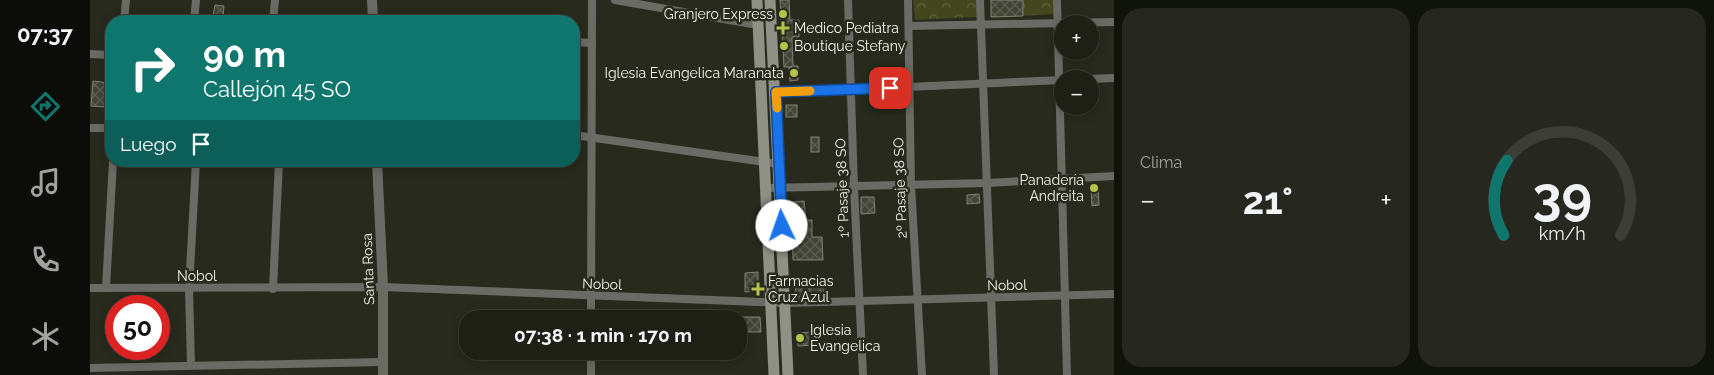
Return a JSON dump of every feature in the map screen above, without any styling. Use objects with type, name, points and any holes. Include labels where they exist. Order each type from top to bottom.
[{"type":"main road","points":[[757,0],[774,375]]},
{"type":"main road","points":[[770,0],[776,92],[788,375]]},
{"type":"street","points":[[125,15],[126,0]]},
{"type":"street","points":[[195,15],[196,0]]},
{"type":"street","points":[[274,15],[275,0]]},
{"type":"street","points":[[372,0],[373,15]]},
{"type":"street","points":[[591,310],[590,137],[592,0]]},
{"type":"street","points":[[615,0],[758,25]]},
{"type":"street","name":"1º Pasaje 38 SO","points":[[848,0],[863,375]]},
{"type":"street","name":"2º Pasaje 38 SO","points":[[908,0],[911,185],[922,375]]},
{"type":"street","points":[[980,0],[994,375]]},
{"type":"street","points":[[1058,0],[1058,15]]},
{"type":"street","points":[[1099,22],[1114,22]]},
{"type":"street","points":[[909,26],[1054,23]]},
{"type":"street","points":[[580,42],[592,43]]},
{"type":"street","points":[[90,54],[105,55]]},
{"type":"street","points":[[1099,79],[1114,78]]},
{"type":"street","points":[[776,92],[1054,81]]},
{"type":"street","points":[[1062,115],[1068,375]]},
{"type":"street","points":[[90,128],[105,128]]},
{"type":"street","points":[[580,136],[779,164]]},
{"type":"street","points":[[106,288],[113,167]]},
{"type":"street","points":[[191,364],[189,289],[196,167]]},
{"type":"street","points":[[273,288],[279,167]]},
{"type":"street","name":"Santa Rosa","points":[[376,167],[383,287],[383,375]]},
{"type":"street","points":[[767,188],[988,183],[1114,176]]},
{"type":"street","name":"Nobol","points":[[90,288],[383,287],[786,303],[1066,297],[1114,294]]},
{"type":"street","points":[[591,360],[591,375]]},
{"type":"street","points":[[90,368],[191,364],[382,362]]},
{"type":"green space","points":[[913,0],[978,0],[977,17],[915,20]]},
{"type":"green space","points":[[1023,0],[1054,0],[1055,14],[1023,16]]},
{"type":"building","points":[[780,0],[789,0],[790,20],[799,20],[799,37],[792,37],[793,66],[798,66],[798,80],[790,81],[789,67],[784,67]]},
{"type":"building","points":[[991,0],[1023,0],[1023,16],[991,17]]},
{"type":"building","points":[[215,5],[224,6],[223,15],[213,15]]},
{"type":"building","points":[[93,81],[105,82],[105,107],[91,106]]},
{"type":"building","points":[[786,105],[797,105],[797,117],[786,117]]},
{"type":"building","points":[[811,137],[819,137],[819,152],[811,152]]},
{"type":"building","points":[[1098,187],[1099,205],[1092,206],[1091,188]]},
{"type":"building","points":[[979,194],[980,203],[967,204],[967,195]]},
{"type":"building","points":[[861,197],[874,197],[875,213],[861,214]]},
{"type":"building","points":[[804,201],[806,220],[812,220],[812,237],[822,237],[823,260],[793,260],[792,202]]},
{"type":"building","points":[[758,272],[758,291],[745,292],[745,273]]},
{"type":"building","points":[[824,278],[824,296],[796,297],[795,279]]},
{"type":"building","points":[[747,317],[760,317],[761,332],[747,332]]},
{"type":"building","points":[[814,332],[815,345],[798,346],[797,333]]},
{"type":"slow traffic","points":[[777,108],[776,92],[810,91]]},
{"type":"place","name":"Granjero Express","points":[[783,14]]},
{"type":"place","name":"Medico Pediatra","points":[[783,28]]},
{"type":"place","name":"Boutique Stefany","points":[[784,46]]},
{"type":"place","name":"Iglesia Evangelica Maranata","points":[[794,73]]},
{"type":"place","name":"Panadería Andreita","points":[[1094,188]]},
{"type":"place","name":"Farmacias Cruz Azul","points":[[758,289]]},
{"type":"place","name":"Iglesia Evangelica","points":[[800,338]]},
{"type":"route","points":[[782,226],[776,92],[890,88]]}]
